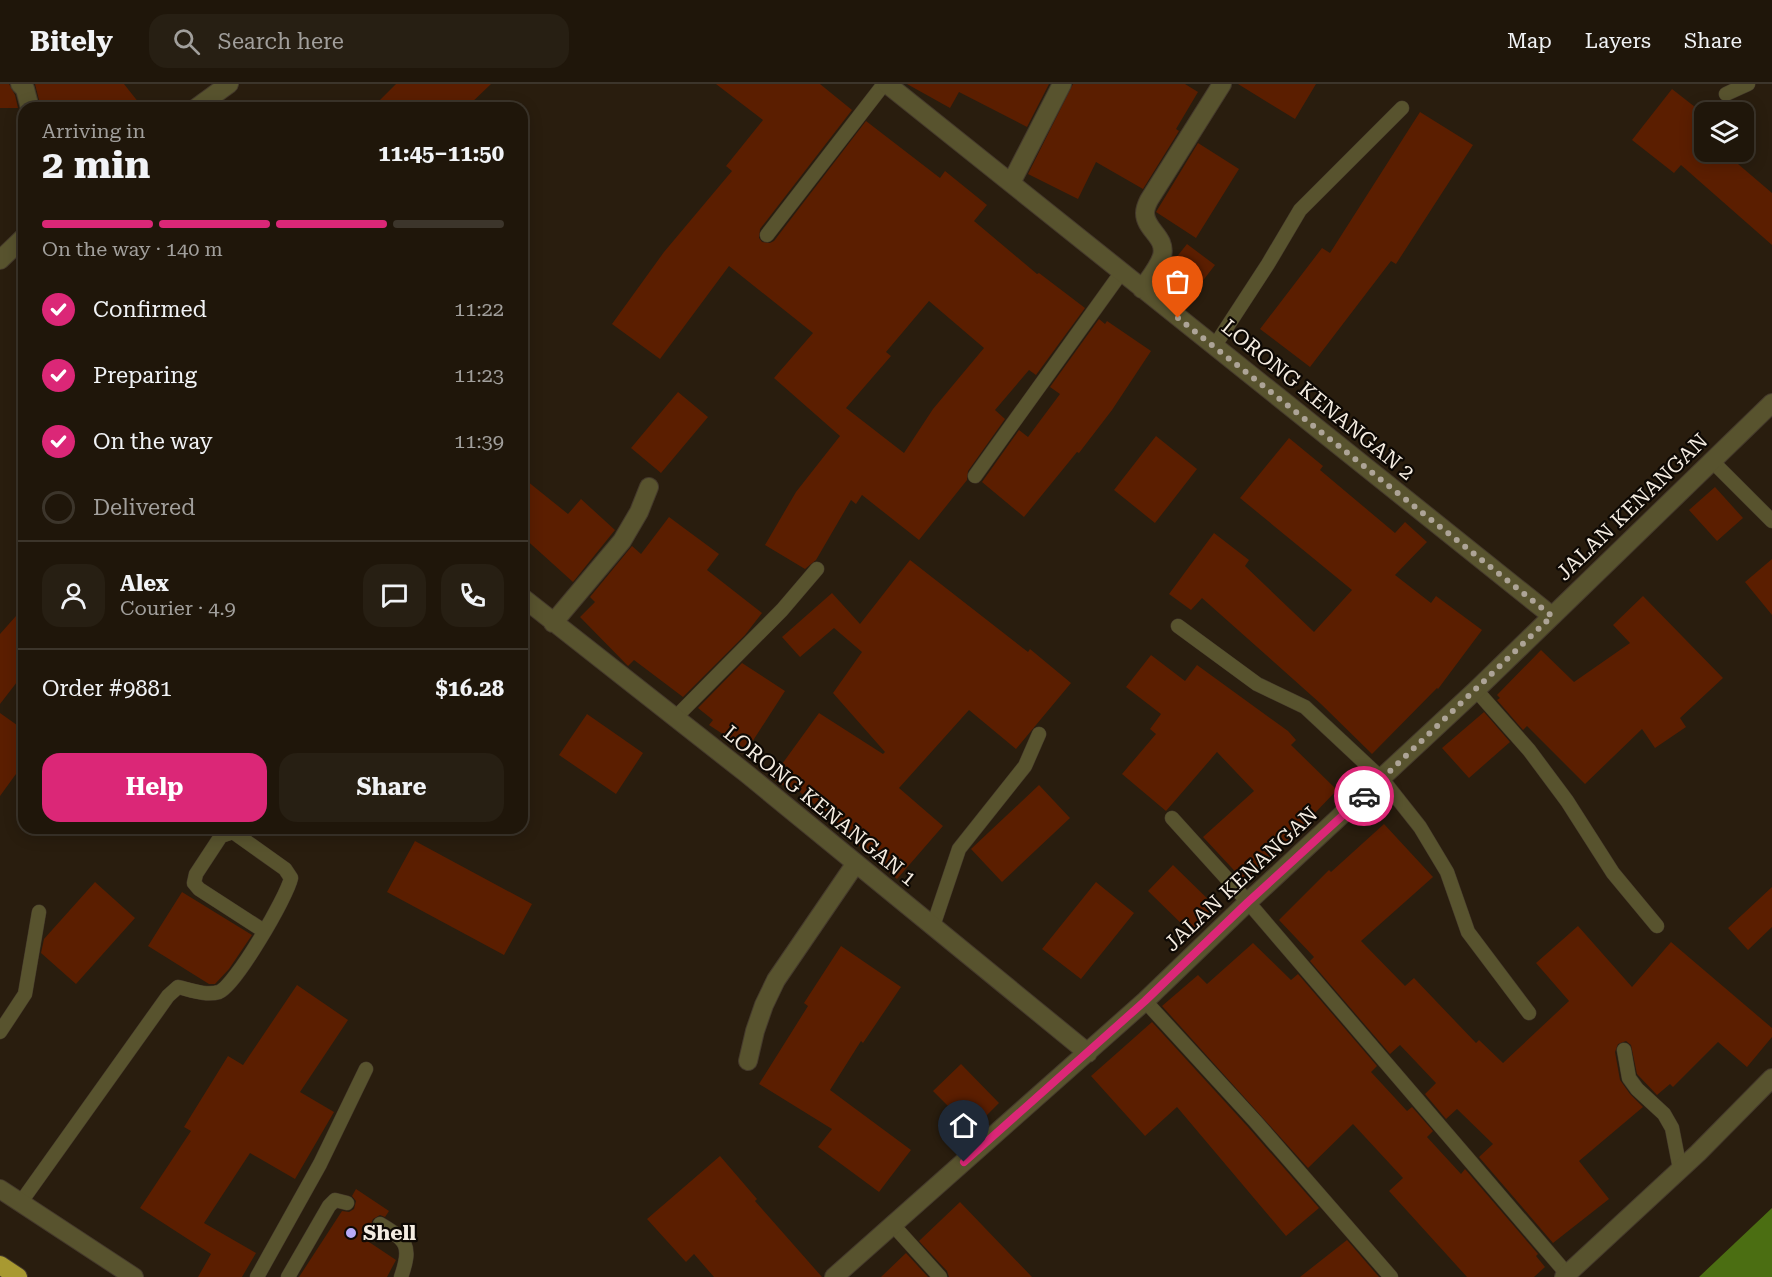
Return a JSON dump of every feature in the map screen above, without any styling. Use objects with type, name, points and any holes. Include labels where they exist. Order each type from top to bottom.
[{"type":"highway","points":[[0,1265],[18,1277]]},
{"type":"street","points":[[20,84],[25,88],[28,102]]},
{"type":"street","points":[[208,90],[229,84]]},
{"type":"street","name":"LORONG KENANGAN 2","points":[[885,84],[1552,616]]},
{"type":"street","points":[[1011,183],[1062,84]]},
{"type":"street","points":[[1142,289],[1162,257],[1160,238],[1146,221],[1144,212],[1149,200],[1222,84]]},
{"type":"street","points":[[0,260],[18,243]]},
{"type":"street","name":"JALAN KENANGAN","points":[[834,1277],[1145,1001],[1476,690],[1772,402]]},
{"type":"street","points":[[553,623],[622,541],[639,512],[649,487]]},
{"type":"street","name":"LORONG KENANGAN 1","points":[[528,602],[856,863],[1088,1053]]},
{"type":"street","points":[[748,1061],[755,1031],[776,980],[856,863]]},
{"type":"street","points":[[1565,1275],[1680,1169],[1772,1078]]},
{"type":"street","points":[[0,1189],[134,1277]]},
{"type":"lane","points":[[767,235],[885,84]]},
{"type":"lane","points":[[1726,94],[1748,84]]},
{"type":"lane","points":[[1214,347],[1300,210],[1402,108]]},
{"type":"lane","points":[[975,476],[1121,273]]},
{"type":"lane","points":[[1711,460],[1772,521]]},
{"type":"lane","points":[[675,718],[782,610],[817,569]]},
{"type":"lane","points":[[1178,626],[1257,684],[1305,707],[1382,779],[1420,826],[1447,872],[1468,932],[1529,1013]]},
{"type":"lane","points":[[1476,690],[1529,750],[1567,801],[1613,873],[1657,926]]},
{"type":"lane","points":[[933,926],[959,849],[1024,766],[1039,734]]},
{"type":"lane","points":[[1172,818],[1248,902],[1565,1275]]},
{"type":"lane","points":[[226,834],[221,836],[196,874],[194,883],[199,889],[264,931]]},
{"type":"lane","points":[[21,1202],[168,996],[178,987],[208,994],[222,991],[238,974],[288,890],[291,878],[285,869],[236,834]]},
{"type":"lane","points":[[0,1032],[25,994],[39,912]]},
{"type":"lane","points":[[1145,1001],[1256,1121],[1391,1277]]},
{"type":"lane","points":[[1624,1050],[1629,1078],[1637,1089],[1664,1114],[1672,1128],[1680,1169]]},
{"type":"lane","points":[[257,1277],[320,1164],[366,1069]]},
{"type":"lane","points":[[288,1277],[329,1206],[335,1200],[347,1203]]},
{"type":"lane","points":[[381,1224],[403,1240],[407,1247],[401,1277]]},
{"type":"lane","points":[[893,1225],[940,1277]]},
{"type":"shaded area","points":[[1772,1208],[1772,1277],[1699,1277]]},
{"type":"building","points":[[0,84],[9,84],[18,108],[0,108]]},
{"type":"building","points":[[35,84],[124,84],[138,102],[40,102]]},
{"type":"building","points":[[396,84],[491,84],[472,102],[378,102]]},
{"type":"building","points":[[716,84],[820,84],[852,110],[760,229],[759,238],[762,242],[774,241],[866,121],[940,178],[945,171],[987,205],[974,221],[1037,274],[1039,273],[1085,308],[1036,375],[1029,370],[995,410],[1005,419],[968,471],[967,480],[919,540],[862,495],[856,504],[851,500],[816,560],[805,569],[765,545],[796,492],[840,436],[774,378],[813,333],[729,266],[660,359],[612,324],[664,252],[732,171],[726,166],[763,120]],"holes":[[[929,301],[984,348],[933,409],[904,453],[846,408],[891,356],[886,352]]]},
{"type":"building","points":[[907,84],[1049,84],[1027,127],[959,92],[950,108]]},
{"type":"building","points":[[1073,84],[1185,84],[1198,92],[1176,129],[1179,131],[1143,189],[1096,162],[1078,199],[1028,174]]},
{"type":"building","points":[[1238,84],[1316,84],[1295,119]]},
{"type":"building","points":[[1672,89],[1694,106],[1694,162],[1736,162],[1772,193],[1772,245],[1681,165],[1674,173],[1632,140]]},
{"type":"building","points":[[1420,112],[1473,145],[1396,264],[1391,261],[1310,367],[1260,329],[1322,248],[1330,253]]},
{"type":"building","points":[[1198,143],[1239,169],[1196,238],[1156,212]]},
{"type":"building","points":[[1187,244],[1215,265],[1188,300],[1162,280]]},
{"type":"building","points":[[1099,319],[1105,324],[1107,321],[1151,351],[1112,410],[1079,453],[1077,452],[1024,517],[982,482],[1019,430],[1028,437],[1060,394],[1050,387]]},
{"type":"building","points":[[678,392],[708,417],[661,473],[631,448]]},
{"type":"building","points":[[1156,436],[1197,469],[1155,523],[1114,490]]},
{"type":"building","points":[[1289,438],[1323,466],[1320,470],[1395,533],[1405,522],[1427,542],[1395,575],[1431,603],[1436,596],[1482,630],[1438,689],[1372,754],[1321,704],[1202,598],[1191,610],[1169,594],[1214,533],[1249,560],[1245,566],[1314,632],[1352,590],[1240,498]]},
{"type":"building","points":[[528,482],[568,514],[581,499],[615,530],[573,582],[528,541]]},
{"type":"building","points":[[1715,487],[1743,518],[1717,541],[1689,510]]},
{"type":"building","points":[[669,517],[719,554],[707,570],[762,613],[745,635],[683,697],[634,660],[628,666],[580,617],[595,602],[590,597],[632,546],[641,554]]},
{"type":"building","points":[[1772,559],[1772,615],[1745,582]]},
{"type":"building","points":[[910,560],[1028,652],[1030,649],[1071,683],[1016,749],[969,710],[899,788],[943,826],[897,879],[857,844],[859,841],[795,788],[793,792],[772,778],[819,713],[883,754],[885,752],[833,693],[862,652],[834,628],[800,657],[782,637],[832,593],[860,624]]},
{"type":"building","points":[[1643,596],[1723,678],[1680,718],[1686,727],[1655,748],[1642,729],[1585,784],[1527,726],[1523,730],[1497,700],[1500,698],[1497,695],[1541,650],[1574,682],[1630,643],[1613,625]]},
{"type":"building","points":[[18,614],[18,681],[0,704],[0,634]]},
{"type":"building","points":[[1151,655],[1185,681],[1197,665],[1288,731],[1296,740],[1291,745],[1337,790],[1285,844],[1244,881],[1203,837],[1254,791],[1217,752],[1166,811],[1122,774],[1156,734],[1150,729],[1161,714],[1126,687]]},
{"type":"building","points":[[742,663],[785,691],[747,750],[709,725],[713,720],[698,708]]},
{"type":"building","points":[[1484,712],[1510,742],[1469,778],[1442,748]]},
{"type":"building","points":[[0,713],[18,726],[18,771],[0,796]]},
{"type":"building","points":[[587,714],[643,753],[616,794],[559,755]]},
{"type":"building","points":[[1039,785],[1070,818],[1002,882],[971,849]]},
{"type":"building","points":[[1384,824],[1433,877],[1361,941],[1405,986],[1414,978],[1476,1043],[1479,1040],[1503,1063],[1569,1001],[1536,963],[1578,926],[1632,987],[1671,942],[1772,1028],[1772,1037],[1747,1067],[1718,1042],[1673,1087],[1670,1084],[1657,1095],[1637,1074],[1631,1045],[1626,1041],[1618,1044],[1615,1052],[1620,1080],[1643,1107],[1579,1161],[1609,1199],[1553,1243],[1479,1157],[1493,1144],[1457,1109],[1446,1119],[1425,1094],[1436,1083],[1400,1045],[1390,1054],[1310,961],[1314,957],[1279,920],[1329,870],[1331,872]]},
{"type":"building","points":[[415,841],[532,904],[504,955],[387,892]]},
{"type":"building","points":[[1173,865],[1215,906],[1190,932],[1148,891]]},
{"type":"building","points":[[95,882],[135,918],[76,984],[41,953],[44,939]]},
{"type":"building","points":[[1096,882],[1134,913],[1081,979],[1042,949]]},
{"type":"building","points":[[1772,887],[1772,927],[1748,950],[1728,928]]},
{"type":"building","points":[[182,892],[252,935],[229,969],[215,984],[209,984],[148,946]]},
{"type":"building","points":[[1253,943],[1291,980],[1298,974],[1377,1066],[1371,1072],[1407,1111],[1412,1107],[1433,1131],[1427,1137],[1461,1174],[1465,1169],[1538,1254],[1536,1256],[1545,1267],[1534,1277],[1467,1277],[1389,1191],[1403,1178],[1353,1124],[1308,1168],[1162,1006],[1198,975],[1207,984]]},
{"type":"building","points":[[841,946],[901,987],[863,1043],[861,1041],[830,1090],[911,1150],[879,1192],[818,1147],[832,1129],[759,1084],[808,1006],[804,1003]]},
{"type":"building","points":[[297,985],[348,1020],[300,1092],[334,1112],[295,1179],[250,1153],[204,1223],[256,1253],[242,1277],[198,1277],[211,1254],[140,1208],[191,1131],[184,1127],[228,1056],[243,1065]]},
{"type":"building","points":[[1152,1022],[1319,1208],[1286,1236],[1177,1107],[1145,1136],[1091,1076]]},
{"type":"building","points":[[961,1064],[999,1103],[972,1130],[933,1091]]},
{"type":"building","points":[[720,1156],[757,1199],[755,1201],[822,1277],[714,1277],[694,1254],[686,1262],[647,1219]]},
{"type":"building","name":"Shell","points":[[356,1189],[389,1211],[385,1217],[380,1215],[373,1219],[371,1224],[375,1232],[369,1242],[396,1260],[387,1277],[299,1277],[342,1211],[349,1212],[354,1209],[356,1201],[352,1196]]},
{"type":"building","points":[[960,1202],[1032,1277],[949,1277],[947,1271],[919,1241]]},
{"type":"building","points":[[1347,1240],[1379,1277],[1300,1277]]},
{"type":"building","points":[[906,1253],[928,1277],[881,1277]]},
{"type":"way so far","points":[[1178,318],[1552,616],[1364,796]]},
{"type":"place","name":"Shell","points":[[351,1233]]},
{"type":"route","points":[[964,1162],[1145,1001],[1248,902],[1364,796]]}]
